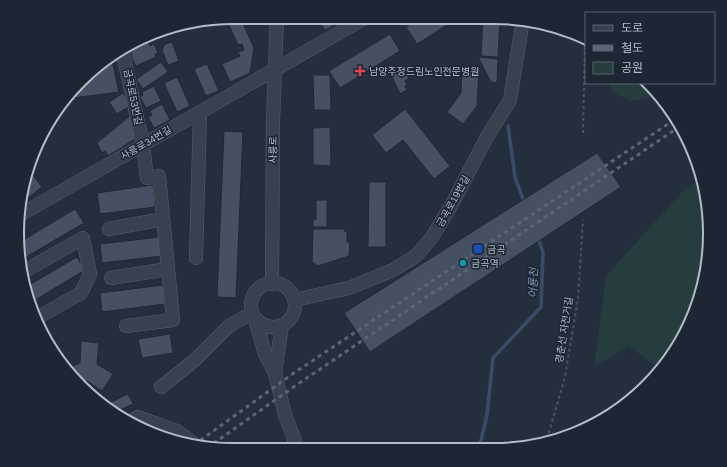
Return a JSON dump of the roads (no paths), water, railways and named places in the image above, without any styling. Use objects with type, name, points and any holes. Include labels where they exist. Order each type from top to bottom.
[{"type":"street","name":"사릉로","points":[[272,284],[274,70],[277,24]]},
{"type":"street","name":"사릉로34번길","points":[[25,212],[354,24]]},
{"type":"street","name":"금곡로19번길","points":[[294,300],[349,288],[393,270],[416,256],[432,237],[451,206],[487,137],[510,100],[522,26]]},
{"type":"street","name":"금곡로53번길","points":[[123,55],[143,145],[147,178],[159,176],[164,219]]},
{"type":"street","points":[[196,258],[200,112]]},
{"type":"street","points":[[109,229],[164,219],[173,320],[126,326]]},
{"type":"street","points":[[27,270],[82,238],[90,274],[81,293],[41,316]]},
{"type":"street","points":[[110,278],[168,269]]},
{"type":"street","points":[[254,316],[261,324],[268,327],[282,325],[293,314],[294,300],[291,293],[279,284],[272,284],[259,288],[254,293],[251,306],[265,354],[275,373],[285,415],[296,443]]},
{"type":"street","points":[[161,387],[195,360],[229,326],[254,316]]},
{"type":"street","points":[[275,373],[282,325]]},
{"type":"street","points":[[136,418],[138,417],[177,431],[186,437]]},
{"type":"waterway","name":"어룡천","points":[[508,126],[515,177],[524,202]]},
{"type":"waterway","name":"어룡천","points":[[480,443],[487,415],[493,358],[541,307],[543,252],[538,238]]},
{"type":"railway","points":[[201,440],[291,375],[671,122]]},
{"type":"railway","points":[[215,442],[295,386],[675,130]]},
{"type":"place","name":"남양주정드림노인전문병원","points":[[360,71]]},
{"type":"place","name":"금곡","points":[[478,249]]},
{"type":"place","name":"금곡역","points":[[463,263]]}]
